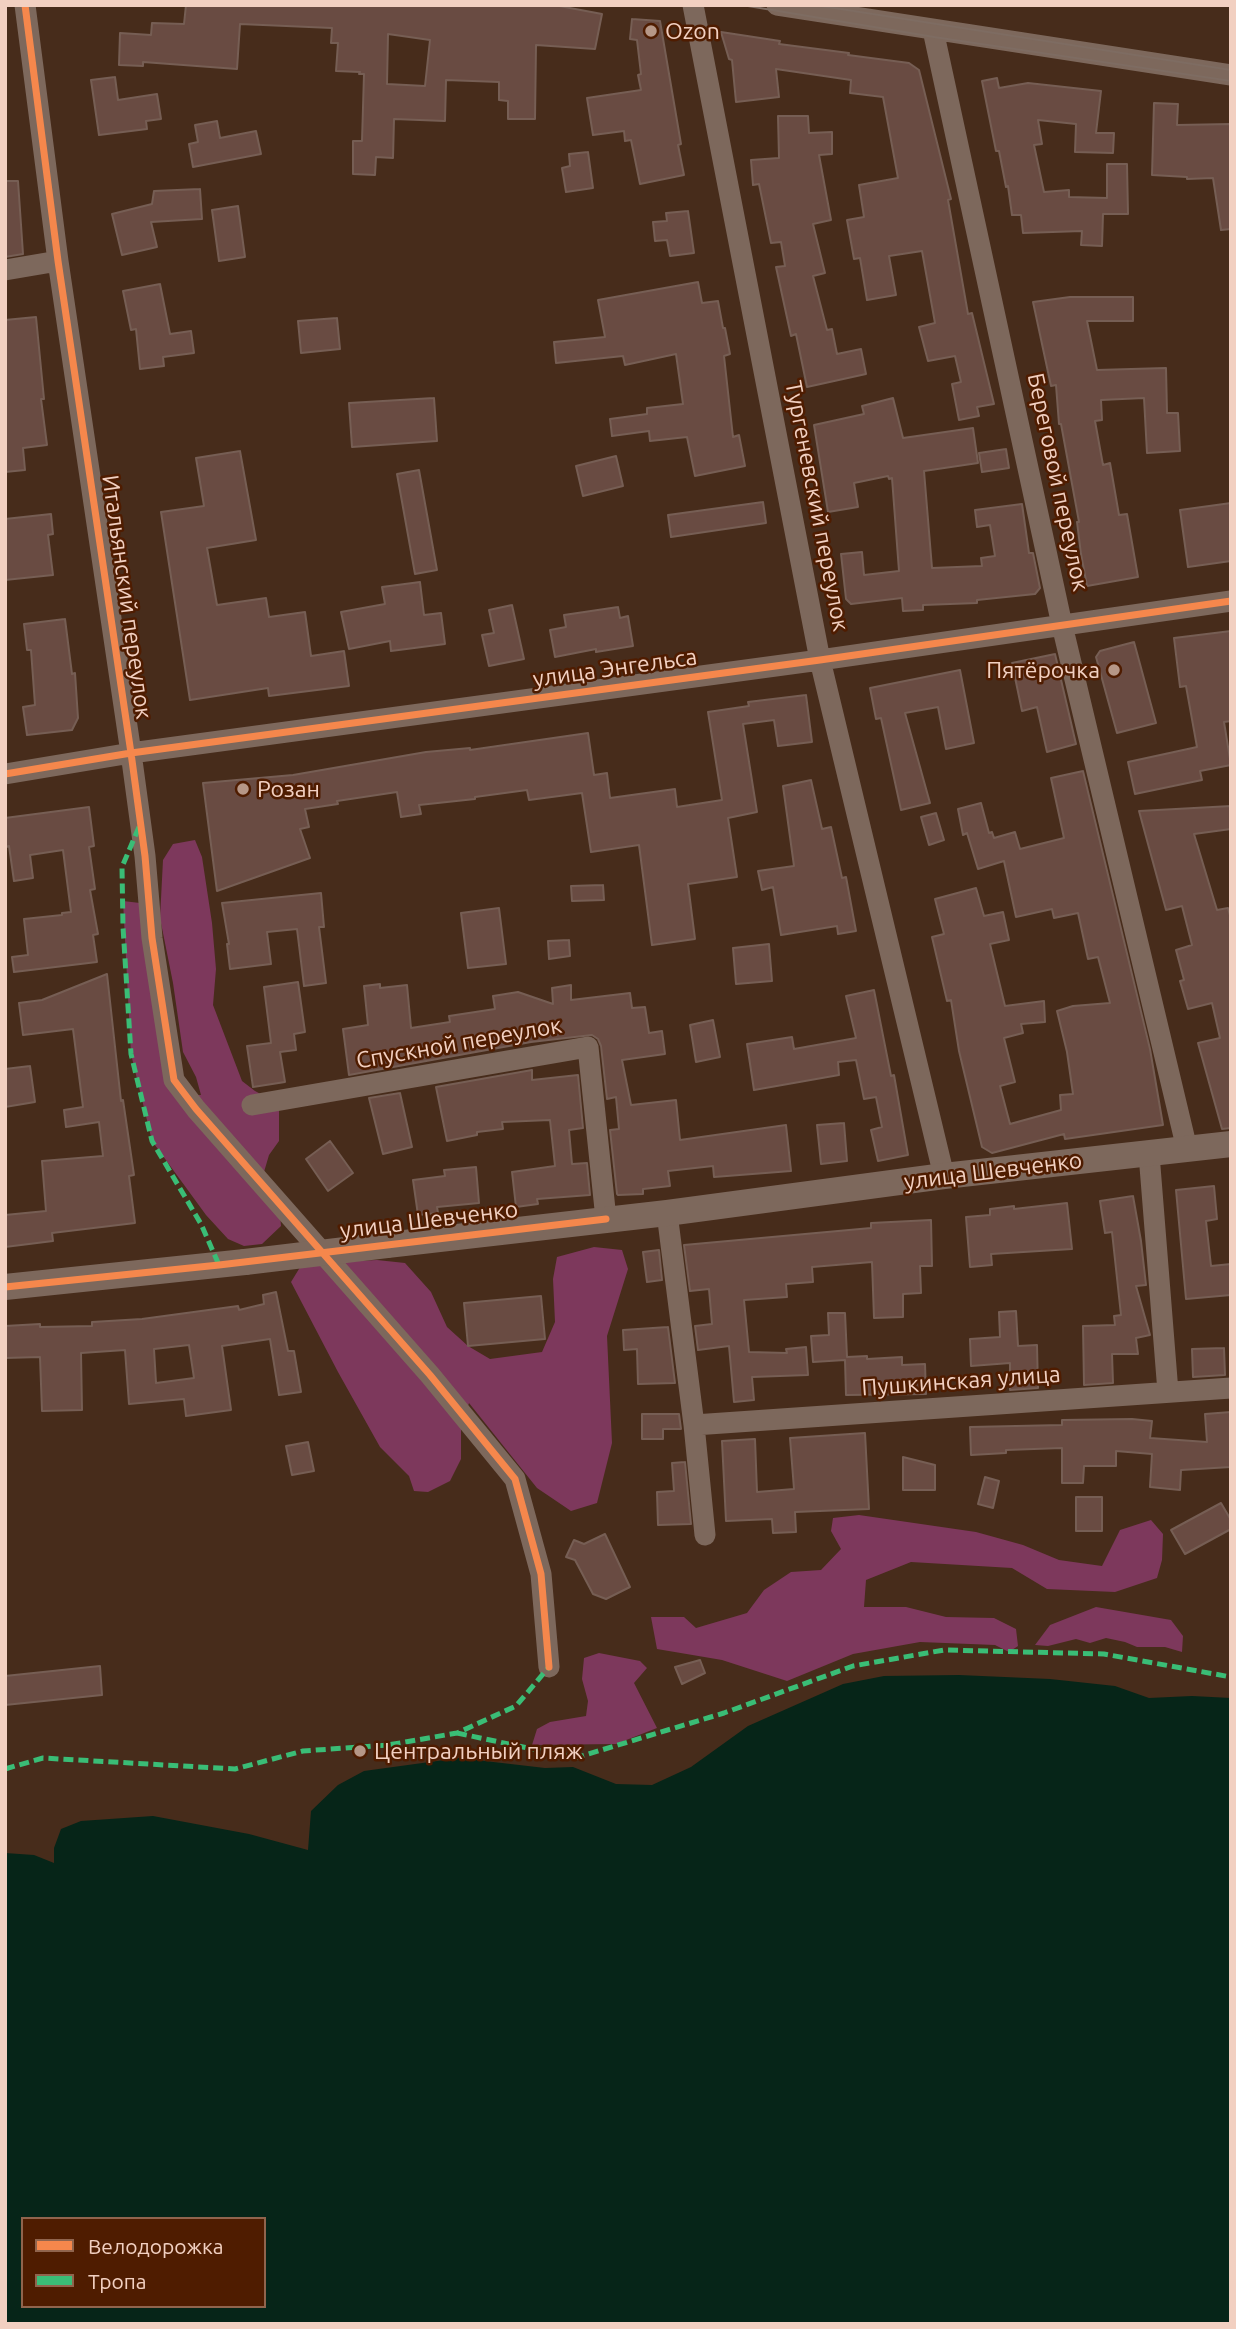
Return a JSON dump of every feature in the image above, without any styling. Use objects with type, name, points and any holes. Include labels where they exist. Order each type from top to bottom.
[{"type":"street","name":"Итальянский переулок","points":[[25,5],[58,261],[131,753],[145,856],[152,938],[174,1080],[205,1119],[414,1357],[515,1479],[541,1574],[549,1667]]},
{"type":"street","name":"Тургеневский переулок","points":[[693,5],[820,660],[944,1176]]},
{"type":"street","points":[[777,5],[1231,75]]},
{"type":"street","name":"Береговой переулок","points":[[933,30],[1062,625],[1187,1149]]},
{"type":"street","points":[[5,270],[58,261]]},
{"type":"street","name":"улица Энгельса","points":[[5,774],[131,753],[820,660],[1231,601]]},
{"type":"street","name":"Спускной переулок","points":[[252,1105],[588,1047],[606,1219]]},
{"type":"street","name":"улица Шевченко","points":[[5,1287],[667,1213],[944,1176],[1231,1144]]},
{"type":"street","points":[[1149,1154],[1168,1392]]},
{"type":"street","points":[[667,1213],[705,1535]]},
{"type":"street","name":"Пушкинская улица","points":[[694,1425],[1231,1388]]},
{"type":"shaded area","points":[[195,840],[202,857],[212,923],[216,969],[213,1005],[242,1081],[279,1104],[279,1141],[269,1155],[264,1172],[278,1190],[281,1226],[262,1244],[244,1246],[228,1239],[206,1215],[152,1141],[131,1054],[123,901],[140,903],[177,1068],[193,1095],[201,1095],[196,1077],[183,1052],[160,918],[163,860],[173,844]]},
{"type":"shaded area","points":[[594,1247],[622,1250],[628,1269],[607,1336],[612,1443],[597,1503],[571,1511],[537,1488],[469,1403],[461,1428],[461,1459],[450,1481],[428,1492],[414,1491],[409,1476],[380,1447],[291,1282],[302,1264],[377,1260],[405,1263],[431,1292],[447,1327],[468,1346],[490,1359],[542,1352],[555,1322],[553,1279],[557,1257]]},
{"type":"shaded area","points":[[859,1515],[976,1532],[1023,1545],[1059,1560],[1102,1566],[1120,1530],[1151,1520],[1163,1534],[1162,1560],[1157,1578],[1115,1592],[1047,1589],[1012,1568],[911,1562],[866,1580],[864,1607],[906,1607],[946,1617],[994,1618],[1016,1629],[1018,1646],[1009,1652],[995,1645],[920,1642],[853,1654],[787,1681],[722,1660],[657,1649],[651,1617],[684,1617],[696,1628],[747,1613],[764,1590],[791,1572],[821,1570],[841,1549],[831,1531],[833,1518]]},
{"type":"shaded area","points":[[1096,1607],[1171,1620],[1183,1636],[1182,1652],[1165,1647],[1137,1647],[1106,1638],[1090,1643],[1076,1639],[1048,1646],[1035,1645],[1050,1625]]},
{"type":"shaded area","points":[[599,1653],[640,1661],[647,1668],[634,1683],[657,1728],[616,1744],[532,1745],[537,1729],[550,1722],[586,1716],[588,1701],[582,1679],[584,1658]]},
{"type":"shaded area","points":[[959,1675],[1050,1679],[1115,1686],[1149,1698],[1231,1698],[1231,2324],[5,2324],[5,1853],[34,1855],[54,1863],[54,1848],[61,1829],[81,1821],[153,1816],[249,1834],[308,1850],[311,1811],[338,1785],[364,1771],[459,1758],[545,1768],[573,1767],[616,1784],[652,1785],[691,1767],[748,1726],[843,1684],[884,1676]]},
{"type":"building","points":[[186,5],[554,5],[602,14],[595,49],[536,45],[535,119],[508,119],[508,101],[499,100],[499,82],[446,80],[445,121],[394,119],[393,158],[376,157],[375,175],[353,174],[353,141],[362,141],[364,74],[336,71],[338,43],[331,43],[332,28],[240,24],[237,69],[143,62],[143,66],[119,65],[120,33],[151,35],[152,23],[184,24]],"holes":[[[388,34],[430,40],[425,86],[387,84]]]},
{"type":"building","points":[[632,19],[660,21],[684,175],[640,184],[631,140],[625,141],[624,131],[593,135],[587,98],[641,90],[637,40],[630,39]]},
{"type":"building","points":[[721,32],[780,41],[779,44],[909,63],[919,70],[951,199],[948,200],[968,314],[972,313],[994,404],[977,407],[979,416],[959,420],[952,384],[961,382],[955,356],[928,361],[919,327],[935,323],[922,251],[889,256],[896,295],[867,300],[860,258],[854,259],[847,220],[864,217],[859,185],[898,178],[883,97],[850,93],[851,80],[776,69],[779,97],[736,102],[732,60],[729,59]]},
{"type":"building","points":[[115,77],[118,100],[157,94],[161,119],[146,121],[147,129],[99,135],[91,80]]},
{"type":"building","points":[[997,78],[999,88],[1028,83],[1101,91],[1096,133],[1114,133],[1113,153],[1075,152],[1076,124],[1038,120],[1042,144],[1034,145],[1044,192],[1069,190],[1069,197],[1107,198],[1107,164],[1127,164],[1128,214],[1103,214],[1102,246],[1081,245],[1082,231],[1023,233],[1021,215],[1012,215],[1008,186],[1006,187],[999,151],[996,151],[982,81]]},
{"type":"building","points":[[1154,103],[1178,104],[1177,125],[1231,124],[1231,229],[1221,230],[1213,178],[1187,179],[1152,175]]},
{"type":"building","points":[[778,116],[808,116],[809,133],[832,132],[832,154],[819,155],[831,220],[813,224],[825,273],[813,276],[827,330],[832,329],[837,354],[861,349],[866,374],[807,387],[796,334],[791,336],[776,267],[785,266],[781,242],[771,243],[759,184],[753,185],[751,160],[779,158]]},
{"type":"building","points":[[217,121],[220,138],[256,131],[261,154],[193,167],[189,144],[198,142],[195,125]]},
{"type":"building","points":[[588,152],[593,188],[566,192],[562,168],[570,166],[569,154]]},
{"type":"building","points":[[5,181],[18,181],[23,254],[5,257]]},
{"type":"building","points":[[200,189],[202,219],[151,222],[157,247],[122,255],[112,214],[152,204],[154,191]]},
{"type":"building","points":[[238,206],[245,257],[219,261],[212,210]]},
{"type":"building","points":[[688,211],[694,253],[670,256],[667,240],[655,241],[653,222],[667,221],[666,213]]},
{"type":"building","points":[[698,282],[702,303],[718,301],[725,328],[730,354],[724,356],[733,437],[739,435],[745,466],[695,476],[687,437],[650,441],[649,431],[612,436],[610,419],[647,414],[647,408],[683,404],[676,354],[625,365],[623,356],[556,363],[554,342],[605,337],[598,300]]},
{"type":"building","points":[[160,284],[170,334],[191,331],[194,353],[163,357],[164,366],[140,369],[136,329],[131,330],[123,291]]},
{"type":"building","points":[[1070,297],[1133,297],[1133,321],[1087,321],[1097,370],[1166,368],[1167,413],[1178,413],[1180,451],[1147,453],[1144,398],[1101,400],[1102,420],[1095,421],[1103,465],[1110,463],[1119,515],[1127,514],[1138,577],[1087,586],[1079,522],[1059,424],[1056,385],[1051,386],[1033,302]]},
{"type":"building","points":[[36,317],[47,445],[23,448],[25,470],[5,472],[5,320]]},
{"type":"building","points":[[337,318],[340,349],[301,353],[298,321]]},
{"type":"building","points":[[434,398],[437,441],[352,447],[349,403]]},
{"type":"building","points":[[893,398],[903,438],[973,428],[978,463],[924,471],[932,568],[982,566],[981,558],[995,556],[990,525],[977,527],[975,510],[1022,504],[1029,553],[1033,553],[1040,588],[1035,594],[977,600],[977,603],[923,605],[923,610],[903,611],[902,598],[851,604],[846,599],[841,554],[862,552],[864,575],[899,571],[892,478],[889,479],[888,476],[854,483],[858,507],[828,512],[814,425],[864,414],[862,406]]},
{"type":"building","points":[[1006,449],[1009,468],[982,472],[979,453]]},
{"type":"building","points":[[240,451],[256,540],[207,548],[217,605],[266,598],[269,617],[305,612],[311,656],[344,651],[349,686],[269,696],[268,688],[190,700],[161,512],[204,506],[196,458]]},
{"type":"building","points":[[616,456],[623,486],[583,496],[576,466]]},
{"type":"building","points":[[419,470],[437,570],[415,574],[397,474]]},
{"type":"building","points":[[763,502],[766,523],[671,537],[668,515]]},
{"type":"building","points":[[1231,503],[1231,561],[1188,567],[1180,510]]},
{"type":"building","points":[[51,514],[53,534],[48,535],[53,575],[5,580],[5,519]]},
{"type":"building","points":[[420,582],[424,615],[441,613],[445,644],[391,651],[390,641],[349,649],[341,612],[385,604],[382,587]]},
{"type":"building","points":[[512,605],[524,659],[489,666],[482,635],[494,633],[489,610]]},
{"type":"building","points":[[618,607],[620,618],[628,616],[633,646],[596,652],[596,649],[555,657],[550,630],[566,627],[564,615]]},
{"type":"building","points":[[65,619],[72,674],[75,673],[78,718],[72,730],[27,735],[23,707],[35,705],[31,650],[27,650],[24,624]]},
{"type":"building","points":[[1231,631],[1231,721],[1224,722],[1231,765],[1200,771],[1202,780],[1135,794],[1128,762],[1197,747],[1186,686],[1180,687],[1174,638]]},
{"type":"building","points":[[1134,642],[1156,723],[1117,733],[1096,657],[1100,651]]},
{"type":"building","points":[[1055,654],[1076,744],[1047,752],[1037,707],[1022,711],[1012,663]]},
{"type":"building","points":[[960,670],[974,743],[946,749],[938,707],[905,713],[930,803],[901,810],[881,718],[876,719],[870,688]]},
{"type":"building","points":[[806,695],[812,742],[778,746],[774,720],[743,724],[757,812],[728,818],[737,877],[688,884],[695,939],[652,945],[639,845],[591,852],[582,793],[529,800],[527,790],[419,805],[421,814],[401,817],[397,792],[305,809],[309,827],[300,829],[310,858],[217,891],[203,783],[293,775],[426,752],[470,750],[588,733],[594,775],[607,773],[610,798],[675,789],[677,807],[722,800],[708,712],[749,706],[748,702]]},
{"type":"building","points":[[1083,771],[1150,1049],[1163,1125],[1065,1139],[1064,1134],[992,1153],[982,1147],[959,1051],[951,1000],[947,1001],[932,937],[944,934],[935,899],[976,888],[984,916],[1003,912],[1009,940],[990,944],[1005,1006],[1044,1001],[1045,1022],[1021,1024],[1023,1033],[1004,1038],[1015,1082],[1000,1086],[1010,1124],[1061,1110],[1060,1095],[1073,1094],[1057,1011],[1073,1006],[1110,1003],[1098,957],[1088,959],[1078,913],[1054,918],[1052,909],[1016,917],[1004,861],[978,869],[967,833],[963,835],[958,809],[981,803],[989,833],[992,832],[994,838],[1015,832],[1020,849],[1064,838],[1051,778]]},
{"type":"building","points":[[811,780],[822,829],[831,827],[842,878],[846,877],[856,931],[838,934],[837,926],[781,935],[773,887],[762,890],[758,871],[794,866],[783,786]]},
{"type":"building","points":[[1231,806],[1231,829],[1194,834],[1217,910],[1228,908],[1231,919],[1231,1128],[1222,1129],[1198,1043],[1220,1038],[1212,1003],[1188,1009],[1180,981],[1184,980],[1176,950],[1192,945],[1182,906],[1166,910],[1139,811]]},
{"type":"building","points":[[89,807],[94,846],[89,847],[95,889],[90,890],[98,934],[93,935],[97,962],[14,972],[12,957],[28,955],[24,919],[71,912],[63,850],[30,855],[33,878],[14,881],[9,846],[5,847],[5,818]]},
{"type":"building","points":[[936,813],[944,840],[929,845],[921,817]]},
{"type":"building","points":[[603,885],[604,900],[572,901],[571,886]]},
{"type":"building","points":[[321,893],[324,927],[319,927],[326,983],[304,986],[297,929],[267,932],[271,964],[230,969],[222,903]]},
{"type":"building","points":[[499,908],[506,964],[468,968],[461,913]]},
{"type":"building","points":[[569,940],[570,956],[549,959],[548,941]]},
{"type":"building","points":[[769,944],[772,981],[736,984],[733,948]]},
{"type":"building","points":[[107,974],[121,1101],[123,1100],[134,1175],[129,1176],[135,1223],[52,1233],[53,1241],[5,1247],[5,1215],[46,1211],[42,1161],[103,1156],[99,1122],[66,1127],[64,1110],[83,1107],[73,1029],[23,1035],[19,1003],[42,1000]]},
{"type":"building","points":[[298,982],[305,1032],[294,1034],[296,1050],[280,1052],[285,1082],[253,1087],[247,1046],[271,1043],[264,987]]},
{"type":"building","points":[[380,984],[380,988],[407,985],[411,1028],[450,1022],[449,1016],[495,1009],[493,996],[518,992],[553,1004],[552,988],[571,985],[571,1000],[630,993],[632,1008],[645,1007],[649,1033],[662,1031],[665,1054],[622,1060],[631,1105],[676,1100],[680,1140],[786,1125],[791,1171],[714,1177],[713,1166],[668,1171],[670,1186],[643,1189],[643,1194],[618,1195],[610,1130],[619,1129],[616,1097],[607,1099],[601,1046],[598,1039],[592,1035],[531,1042],[349,1075],[343,1029],[368,1025],[364,986]]},
{"type":"building","points":[[874,990],[891,1076],[894,1075],[908,1155],[878,1161],[871,1130],[882,1127],[876,1097],[864,1099],[856,1060],[838,1062],[839,1075],[754,1090],[747,1044],[792,1037],[794,1049],[856,1038],[846,996]]},
{"type":"building","points":[[713,1020],[720,1057],[696,1062],[690,1025]]},
{"type":"building","points":[[30,1066],[35,1102],[5,1107],[5,1069]]},
{"type":"building","points":[[532,1070],[532,1080],[578,1075],[583,1128],[569,1130],[572,1164],[587,1163],[590,1195],[537,1199],[538,1204],[516,1207],[512,1172],[555,1166],[550,1120],[502,1122],[503,1129],[477,1132],[477,1135],[447,1141],[436,1087]]},
{"type":"building","points":[[400,1093],[412,1147],[383,1154],[369,1098]]},
{"type":"building","points":[[844,1123],[847,1161],[821,1164],[817,1125]]},
{"type":"building","points":[[330,1141],[353,1173],[328,1191],[306,1159]]},
{"type":"building","points":[[476,1167],[479,1203],[437,1207],[438,1213],[418,1215],[413,1180],[445,1176],[444,1170]]},
{"type":"building","points":[[1214,1186],[1217,1219],[1206,1221],[1211,1266],[1231,1264],[1231,1295],[1186,1299],[1176,1190]]},
{"type":"building","points":[[1133,1196],[1146,1285],[1136,1286],[1150,1335],[1136,1338],[1138,1354],[1112,1354],[1113,1383],[1084,1385],[1083,1326],[1115,1325],[1114,1316],[1121,1315],[1112,1232],[1105,1233],[1100,1201]]},
{"type":"building","points":[[1067,1203],[1072,1249],[991,1254],[992,1265],[970,1267],[966,1217],[990,1215],[990,1209]]},
{"type":"building","points":[[931,1220],[932,1266],[920,1266],[921,1293],[903,1294],[903,1317],[874,1318],[872,1262],[812,1267],[813,1282],[786,1284],[787,1297],[744,1300],[749,1352],[787,1353],[786,1349],[806,1347],[808,1375],[752,1377],[754,1400],[734,1402],[729,1346],[698,1350],[695,1326],[712,1324],[709,1289],[690,1291],[684,1245],[871,1228],[871,1223]]},
{"type":"building","points":[[659,1250],[662,1280],[647,1282],[643,1252]]},
{"type":"building","points":[[276,1292],[288,1351],[294,1351],[301,1392],[279,1395],[270,1339],[222,1346],[231,1410],[186,1416],[184,1399],[129,1404],[125,1350],[81,1353],[82,1410],[42,1411],[40,1357],[5,1358],[5,1326],[92,1326],[92,1322],[142,1319],[238,1306],[239,1310],[264,1304],[263,1295]],"holes":[[[189,1345],[194,1378],[156,1383],[154,1349]]]},
{"type":"building","points":[[541,1296],[545,1339],[468,1346],[464,1303]]},
{"type":"building","points":[[1016,1311],[1018,1346],[1037,1345],[1038,1388],[1010,1390],[1010,1363],[971,1366],[970,1339],[1000,1337],[999,1312]]},
{"type":"building","points":[[828,1313],[845,1313],[847,1357],[902,1357],[902,1365],[925,1364],[926,1394],[846,1395],[845,1360],[813,1362],[811,1336],[829,1335]]},
{"type":"building","points":[[668,1327],[675,1383],[638,1384],[637,1349],[624,1350],[623,1330]]},
{"type":"building","points":[[1224,1348],[1225,1375],[1193,1377],[1192,1349]]},
{"type":"building","points":[[1231,1412],[1231,1467],[1181,1470],[1180,1490],[1150,1487],[1152,1454],[1116,1451],[1116,1466],[1084,1466],[1083,1483],[1062,1483],[1062,1448],[1006,1450],[1006,1453],[971,1455],[970,1427],[1062,1425],[1062,1420],[1132,1419],[1152,1421],[1150,1438],[1207,1442],[1205,1414]]},
{"type":"building","points":[[642,1414],[679,1414],[681,1429],[663,1429],[663,1439],[642,1439]]},
{"type":"building","points":[[865,1433],[869,1509],[795,1512],[796,1532],[773,1533],[772,1519],[726,1521],[722,1441],[755,1439],[757,1492],[794,1489],[790,1438]]},
{"type":"building","points":[[308,1442],[314,1471],[292,1475],[286,1446]]},
{"type":"building","points":[[903,1457],[935,1465],[935,1490],[903,1490]]},
{"type":"building","points":[[685,1462],[691,1524],[658,1525],[657,1492],[674,1491],[672,1463]]},
{"type":"building","points":[[985,1477],[999,1481],[993,1508],[978,1504]]},
{"type":"building","points":[[1076,1497],[1102,1497],[1102,1531],[1076,1531]]},
{"type":"building","points":[[1221,1503],[1231,1520],[1231,1529],[1185,1554],[1171,1530]]},
{"type":"building","points":[[605,1534],[630,1587],[606,1599],[593,1594],[575,1560],[566,1557],[574,1540],[584,1544]]},
{"type":"building","points":[[700,1660],[705,1673],[682,1684],[675,1667]]},
{"type":"building","points":[[100,1666],[102,1695],[5,1705],[5,1676]]},
{"type":"tram line","points":[[742,5],[934,37],[1231,81]]},
{"type":"tram line","points":[[815,5],[1231,70]]},
{"type":"marked path","points":[[139,827],[122,867],[131,1054],[152,1141],[201,1224],[219,1265]]},
{"type":"marked path","points":[[457,1733],[575,1758],[724,1713],[853,1666],[944,1650],[1104,1654],[1231,1677]]},
{"type":"marked path","points":[[5,1769],[43,1758],[235,1769],[303,1751],[388,1745],[457,1733],[516,1706],[549,1667]]},
{"type":"cycle path","points":[[25,5],[58,261],[131,753],[145,856],[152,938],[174,1080],[196,1109],[430,1375],[515,1479],[541,1574],[549,1667]]},
{"type":"cycle path","points":[[5,774],[131,753],[820,660],[1231,601]]},
{"type":"cycle path","points":[[5,1287],[219,1265],[606,1219]]},
{"type":"place","name":"Ozon","points":[[651,31]]},
{"type":"place","name":"Пятёрочка","points":[[1114,670]]},
{"type":"place","name":"Розан","points":[[243,789]]},
{"type":"place","name":"Центральный пляж","points":[[360,1751]]}]
